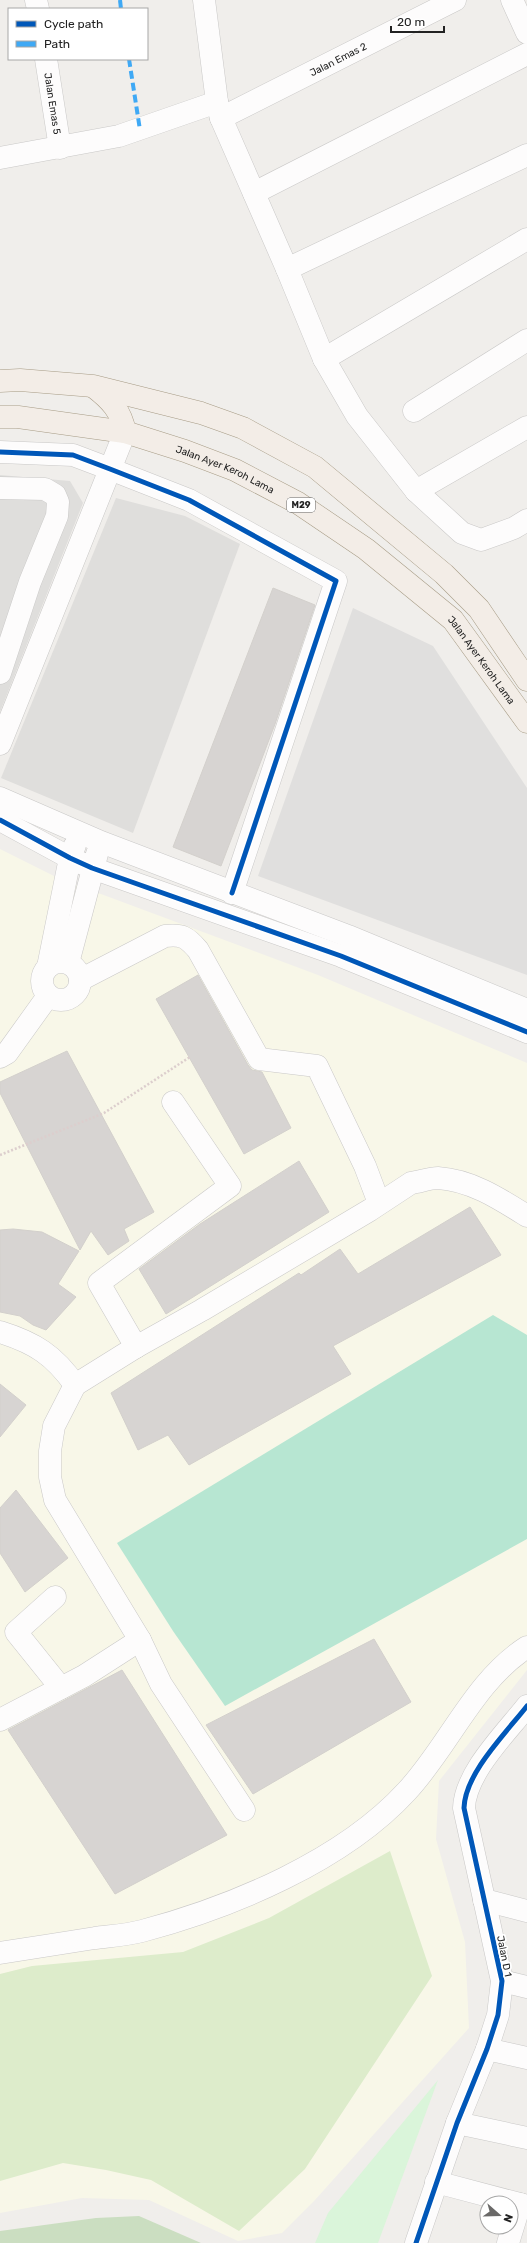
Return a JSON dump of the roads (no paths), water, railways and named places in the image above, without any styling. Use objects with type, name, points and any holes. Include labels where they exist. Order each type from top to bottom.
[{"type":"main road","points":[[0,382],[20,380],[93,386],[201,412],[236,425],[315,467],[444,574],[479,609],[527,680]]},
{"type":"main road","points":[[93,386],[111,401],[122,418],[125,432]]},
{"type":"main road","name":"Jalan Ayer Keroh Lama","points":[[0,417],[18,417],[125,432],[185,451],[235,470],[298,503],[366,549],[453,620],[527,722]]},
{"type":"street","points":[[204,0],[219,110],[324,359],[357,416],[416,492],[462,533],[481,540],[514,528],[527,520]]},
{"type":"street","name":"Jalan Emas 2","points":[[0,158],[98,141],[219,110],[455,0]]},
{"type":"street","points":[[512,0],[527,33]]},
{"type":"street","points":[[254,193],[527,54]]},
{"type":"street","name":"Jalan Emas 5","points":[[46,60],[60,148]]},
{"type":"street","points":[[287,269],[527,156]]},
{"type":"street","points":[[324,359],[527,239]]},
{"type":"street","points":[[414,411],[527,340]]},
{"type":"street","points":[[416,492],[527,427]]},
{"type":"street","points":[[0,744],[125,432]]},
{"type":"street","points":[[0,452],[73,456],[110,468],[189,500],[336,581],[232,893]]},
{"type":"street","points":[[0,488],[45,489],[55,495],[58,502],[57,516],[30,582],[0,673]]},
{"type":"street","points":[[30,582],[61,591]]},
{"type":"street","points":[[18,616],[47,626]]},
{"type":"street","points":[[0,798],[101,842],[348,936],[527,1010]]},
{"type":"street","points":[[0,820],[70,858],[92,868],[341,956],[527,1032]]},
{"type":"street","points":[[81,833],[70,858],[65,970],[79,989],[73,996],[65,1000],[56,1000],[48,996],[42,987],[42,976],[65,970],[165,936],[176,935],[189,938],[198,950],[259,1059],[317,1066],[365,1166],[379,1202]]},
{"type":"street","points":[[65,970],[92,868],[101,842]]},
{"type":"street","points":[[0,1057],[7,1053],[48,996]]},
{"type":"street","points":[[136,1347],[99,1283],[230,1186],[173,1102]]},
{"type":"street","points":[[244,1810],[161,1684],[140,1640],[55,1500],[50,1477],[50,1451],[54,1426],[75,1385],[411,1183],[437,1178],[464,1183],[494,1196],[527,1216]]},
{"type":"street","points":[[0,1332],[46,1352],[62,1367],[75,1385]]},
{"type":"street","points":[[55,1597],[16,1632],[61,1688]]},
{"type":"street","points":[[0,1720],[84,1676],[140,1640]]},
{"type":"street","points":[[0,1953],[141,1931],[249,1895],[346,1844],[364,1831],[407,1792],[495,1674],[527,1647]]},
{"type":"street","name":"Jalan D 1","points":[[416,2243],[457,2123],[487,2049],[498,2015],[502,1981],[464,1808],[464,1795],[474,1773],[527,1706]]},
{"type":"street","points":[[484,1900],[527,1911]]},
{"type":"street","points":[[502,1981],[527,1987]]},
{"type":"street","points":[[487,2049],[527,2058]]},
{"type":"street","points":[[457,2123],[527,2138]]},
{"type":"street","points":[[436,2182],[523,2206],[508,2243]]}]
